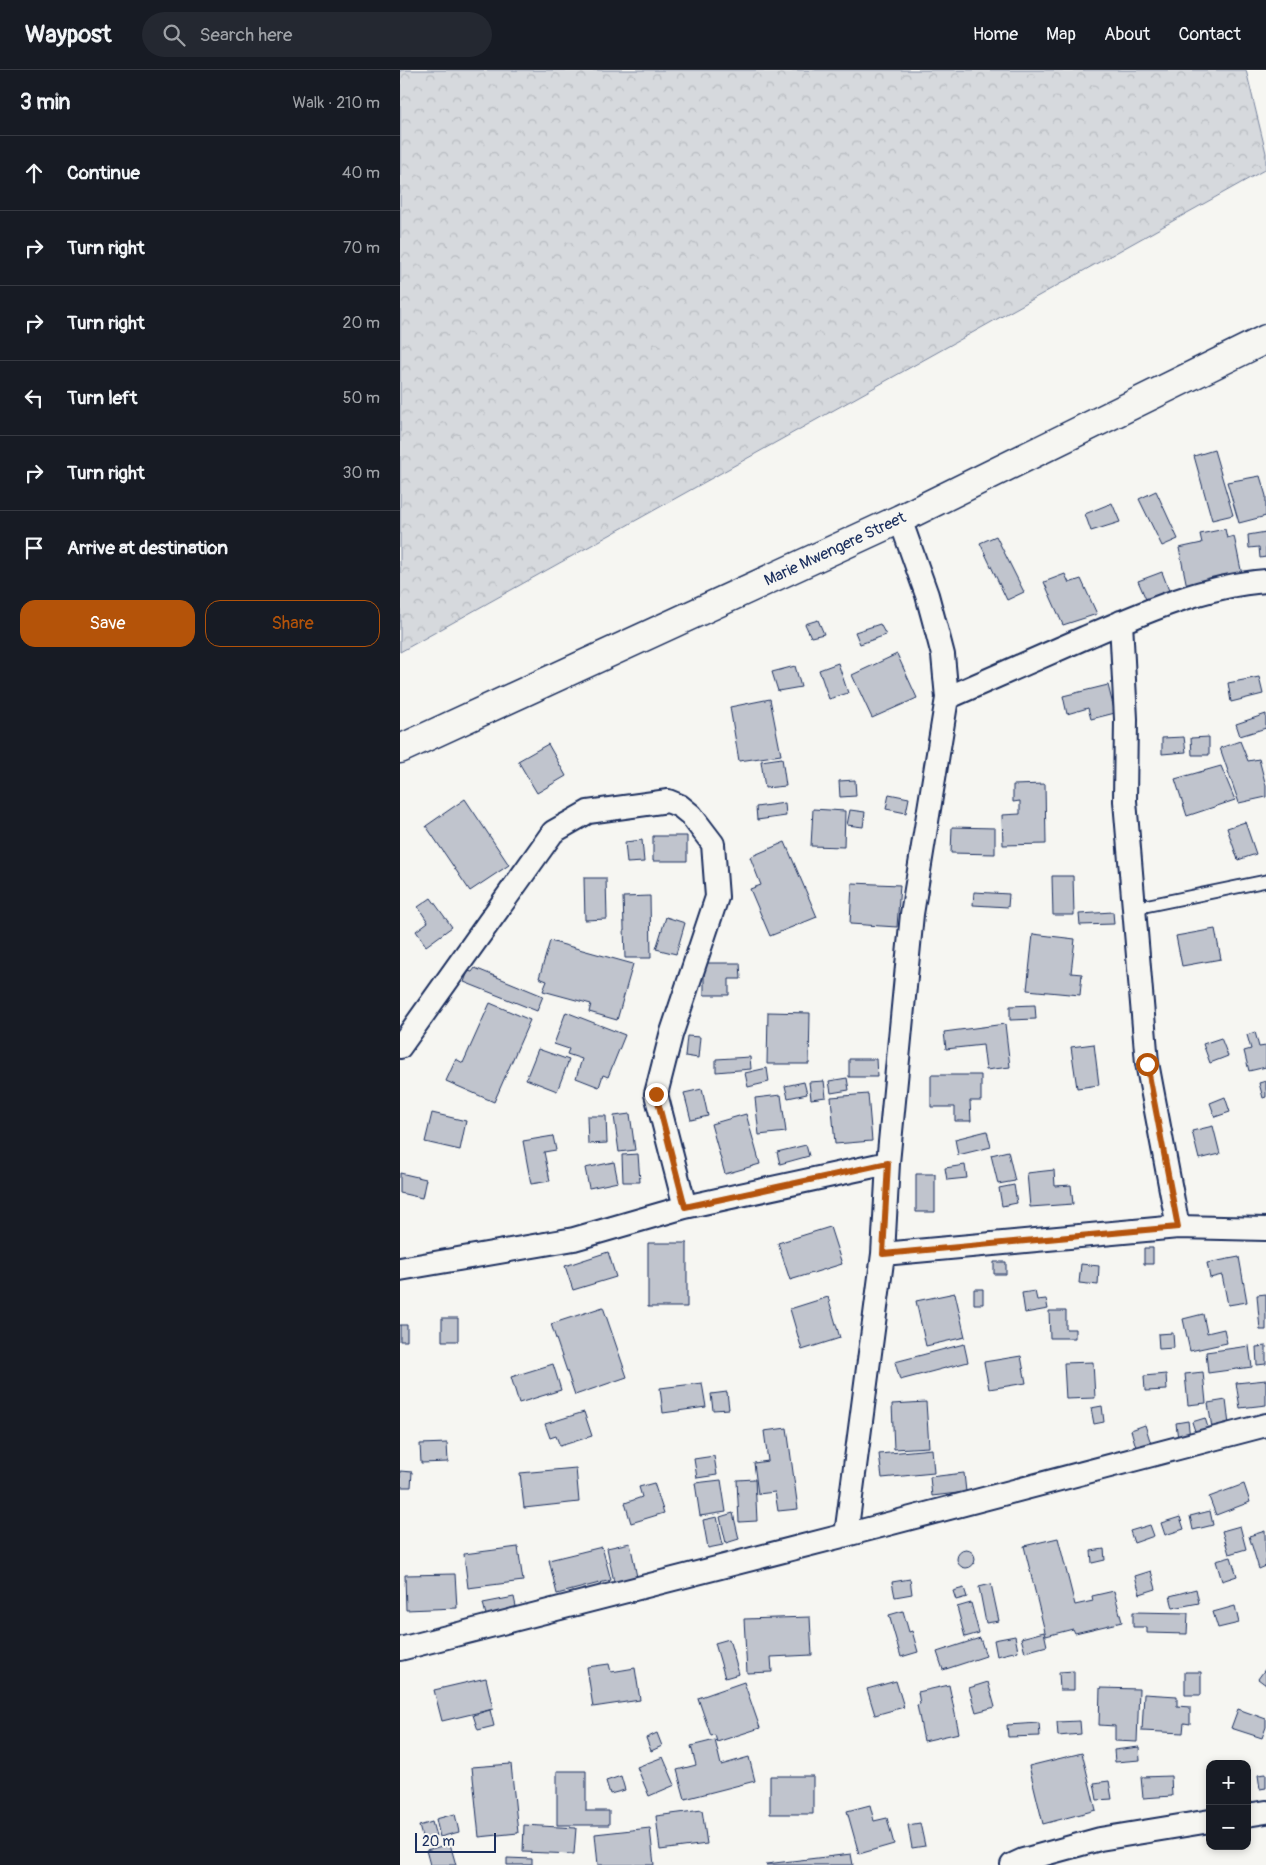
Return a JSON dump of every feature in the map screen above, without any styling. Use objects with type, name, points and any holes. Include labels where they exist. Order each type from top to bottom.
[{"type":"main road","name":"Marie Mwengere Street","points":[[400,749],[900,520],[1266,339]]},
{"type":"street","points":[[846,1535],[883,1254],[888,1163],[912,914],[947,698],[943,655],[937,632],[927,595],[900,520]]},
{"type":"street","points":[[947,698],[1121,622],[1180,599],[1251,582],[1266,581]]},
{"type":"street","points":[[1121,622],[1126,719],[1125,801],[1147,1064],[1178,1227]]},
{"type":"street","points":[[400,1047],[553,832],[588,812],[668,801],[680,806],[691,815],[713,844],[717,897],[670,1035],[656,1094],[685,1207]]},
{"type":"street","points":[[400,1268],[574,1239],[685,1207],[888,1163]]},
{"type":"street","points":[[883,1254],[1178,1227],[1266,1229]]},
{"type":"street","points":[[400,1649],[1266,1425]]},
{"type":"street","points":[[1251,1814],[1266,1812]]},
{"type":"street","points":[[1012,1865],[1023,1860],[1100,1839],[1206,1822]]},
{"type":"lane","points":[[1135,908],[1266,881]]},
{"type":"green space","points":[[400,70],[1246,70],[1266,153],[1266,169],[400,652]]},
{"type":"building","points":[[1214,450],[1233,515],[1212,520],[1194,456]]},
{"type":"building","points":[[1260,476],[1266,496],[1266,516],[1239,523],[1227,482]]},
{"type":"building","points":[[1156,491],[1178,539],[1162,546],[1139,499]]},
{"type":"building","points":[[1112,503],[1120,522],[1091,531],[1085,514]]},
{"type":"building","points":[[1225,529],[1227,538],[1234,536],[1242,575],[1187,587],[1179,548],[1202,543],[1200,534]]},
{"type":"building","points":[[1266,532],[1266,557],[1260,558],[1259,547],[1249,548],[1248,535]]},
{"type":"building","points":[[996,536],[1024,592],[1007,600],[980,543]]},
{"type":"building","points":[[1162,572],[1171,596],[1148,604],[1138,581]]},
{"type":"building","points":[[1065,574],[1069,583],[1081,579],[1097,614],[1063,625],[1044,582]]},
{"type":"building","points":[[818,620],[824,634],[811,637],[805,624]]},
{"type":"building","points":[[880,624],[886,635],[860,644],[855,632]]},
{"type":"building","points":[[897,654],[917,698],[872,718],[852,675]]},
{"type":"building","points":[[838,663],[848,693],[829,699],[819,670]]},
{"type":"building","points":[[795,666],[801,687],[778,691],[772,672]]},
{"type":"building","points":[[1259,677],[1263,694],[1231,702],[1228,683]]},
{"type":"building","points":[[1108,685],[1115,713],[1091,719],[1088,708],[1067,714],[1063,696]]},
{"type":"building","points":[[770,699],[781,755],[739,761],[730,707]]},
{"type":"building","points":[[1266,714],[1266,728],[1240,736],[1236,724]]},
{"type":"building","points":[[1184,737],[1186,752],[1162,754],[1162,738]]},
{"type":"building","points":[[1209,737],[1209,755],[1192,755],[1191,738]]},
{"type":"building","points":[[1240,741],[1248,761],[1259,759],[1266,786],[1266,797],[1239,803],[1220,748]]},
{"type":"building","points":[[548,744],[566,776],[537,793],[518,761]]},
{"type":"building","points":[[782,758],[786,786],[765,788],[761,761]]},
{"type":"building","points":[[1221,766],[1235,800],[1187,816],[1175,779]]},
{"type":"building","points":[[855,780],[856,796],[840,797],[839,781]]},
{"type":"building","points":[[1045,784],[1046,844],[1003,845],[1002,815],[1020,814],[1020,801],[1013,802],[1013,785]]},
{"type":"building","points":[[889,794],[909,798],[906,813],[886,809]]},
{"type":"building","points":[[465,799],[509,865],[470,891],[426,826]]},
{"type":"building","points":[[785,803],[786,816],[757,820],[756,807]]},
{"type":"building","points":[[813,809],[845,811],[844,847],[811,846]]},
{"type":"building","points":[[850,810],[865,812],[863,827],[847,825]]},
{"type":"building","points":[[1245,822],[1256,854],[1238,860],[1227,828]]},
{"type":"building","points":[[952,827],[995,828],[995,854],[951,853]]},
{"type":"building","points":[[653,836],[687,836],[687,861],[653,861]]},
{"type":"building","points":[[642,840],[644,862],[627,863],[625,842]]},
{"type":"building","points":[[785,842],[817,917],[770,936],[750,889],[761,885],[750,857]]},
{"type":"building","points":[[1052,876],[1073,876],[1074,915],[1053,915]]},
{"type":"building","points":[[584,878],[606,878],[607,919],[585,920]]},
{"type":"building","points":[[852,883],[900,885],[897,927],[850,924]]},
{"type":"building","points":[[974,892],[1009,894],[1008,907],[973,905]]},
{"type":"building","points":[[650,896],[651,958],[625,958],[623,897]]},
{"type":"building","points":[[431,898],[452,927],[426,946],[416,931],[428,922],[418,907]]},
{"type":"building","points":[[1113,912],[1114,924],[1080,925],[1079,914]]},
{"type":"building","points":[[666,917],[685,923],[676,954],[656,949]]},
{"type":"building","points":[[1215,929],[1221,959],[1182,966],[1176,936]]},
{"type":"building","points":[[1033,934],[1075,939],[1071,973],[1082,974],[1080,995],[1027,990]]},
{"type":"building","points":[[550,941],[633,964],[617,1020],[589,1012],[591,1004],[543,991],[547,981],[539,978]]},
{"type":"building","points":[[704,963],[740,963],[741,979],[729,979],[729,995],[704,995]]},
{"type":"building","points":[[475,968],[543,996],[537,1011],[464,982],[468,971],[472,972]]},
{"type":"building","points":[[490,1003],[530,1020],[494,1102],[446,1081],[456,1059],[463,1063]]},
{"type":"building","points":[[1035,1005],[1036,1019],[1010,1020],[1010,1006]]},
{"type":"building","points":[[566,1012],[625,1035],[608,1077],[603,1075],[599,1087],[576,1078],[582,1059],[567,1054],[569,1049],[554,1044]]},
{"type":"building","points":[[768,1012],[810,1013],[809,1064],[767,1064]]},
{"type":"building","points":[[1005,1024],[1010,1067],[986,1070],[983,1045],[946,1049],[944,1032]]},
{"type":"building","points":[[1255,1032],[1259,1047],[1266,1046],[1266,1067],[1249,1071],[1244,1051],[1251,1049],[1247,1035]]},
{"type":"building","points":[[687,1036],[700,1037],[698,1058],[685,1056]]},
{"type":"building","points":[[1221,1038],[1228,1056],[1210,1063],[1203,1044]]},
{"type":"building","points":[[1094,1044],[1099,1085],[1077,1088],[1071,1047]]},
{"type":"building","points":[[538,1049],[569,1060],[557,1091],[526,1079]]},
{"type":"building","points":[[750,1057],[751,1069],[716,1072],[716,1059]]},
{"type":"building","points":[[849,1059],[876,1059],[877,1077],[849,1077]]},
{"type":"building","points":[[767,1068],[769,1082],[748,1087],[745,1073]]},
{"type":"building","points":[[931,1075],[981,1075],[981,1101],[970,1101],[971,1121],[955,1121],[955,1107],[931,1107]]},
{"type":"building","points":[[847,1078],[849,1090],[831,1093],[829,1081]]},
{"type":"building","points":[[824,1081],[826,1097],[811,1099],[809,1082]]},
{"type":"building","points":[[1266,1081],[1266,1097],[1263,1098],[1259,1083]]},
{"type":"building","points":[[804,1082],[807,1094],[788,1098],[785,1086]]},
{"type":"building","points":[[702,1089],[708,1116],[691,1120],[684,1093]]},
{"type":"building","points":[[868,1094],[872,1141],[835,1144],[831,1097]]},
{"type":"building","points":[[781,1095],[786,1132],[759,1135],[755,1098]]},
{"type":"building","points":[[1225,1097],[1230,1112],[1215,1117],[1210,1103]]},
{"type":"building","points":[[432,1113],[466,1121],[460,1150],[425,1142]]},
{"type":"building","points":[[630,1114],[635,1150],[619,1152],[614,1116]]},
{"type":"building","points":[[746,1114],[760,1164],[725,1174],[711,1124]]},
{"type":"building","points":[[587,1116],[606,1116],[607,1143],[588,1144]]},
{"type":"building","points":[[1213,1126],[1220,1154],[1199,1159],[1192,1131]]},
{"type":"building","points":[[987,1131],[991,1147],[958,1155],[955,1139]]},
{"type":"building","points":[[553,1136],[556,1150],[544,1152],[550,1181],[531,1184],[523,1141]]},
{"type":"building","points":[[806,1145],[809,1156],[780,1164],[777,1152]]},
{"type":"building","points":[[1008,1151],[1015,1181],[998,1184],[991,1155]]},
{"type":"building","points":[[638,1154],[640,1182],[623,1182],[622,1155]]},
{"type":"building","points":[[614,1162],[618,1182],[589,1188],[585,1168]]},
{"type":"building","points":[[965,1165],[967,1178],[947,1180],[945,1168]]},
{"type":"building","points":[[1054,1170],[1055,1186],[1071,1185],[1073,1204],[1030,1207],[1027,1173]]},
{"type":"building","points":[[400,1173],[426,1179],[422,1198],[400,1193]]},
{"type":"building","points":[[916,1174],[935,1174],[935,1212],[916,1212]]},
{"type":"building","points":[[1014,1185],[1017,1203],[1002,1206],[999,1188]]},
{"type":"building","points":[[830,1227],[842,1264],[790,1280],[778,1243]]},
{"type":"building","points":[[648,1243],[687,1243],[687,1307],[648,1307]]},
{"type":"building","points":[[1144,1248],[1153,1248],[1153,1264],[1144,1264]]},
{"type":"building","points":[[608,1252],[616,1277],[573,1290],[565,1266]]},
{"type":"building","points":[[1239,1257],[1247,1302],[1228,1305],[1222,1275],[1210,1278],[1207,1263]]},
{"type":"building","points":[[994,1262],[1006,1262],[1006,1274],[994,1274]]},
{"type":"building","points":[[1081,1264],[1099,1266],[1098,1285],[1079,1283]]},
{"type":"building","points":[[974,1289],[983,1289],[983,1304],[974,1304]]},
{"type":"building","points":[[1035,1291],[1037,1300],[1046,1299],[1048,1309],[1025,1313],[1022,1293]]},
{"type":"building","points":[[955,1293],[965,1337],[926,1346],[916,1301]]},
{"type":"building","points":[[1266,1294],[1266,1330],[1260,1330],[1257,1295]]},
{"type":"building","points":[[828,1297],[840,1338],[802,1350],[790,1309]]},
{"type":"building","points":[[603,1307],[627,1377],[575,1395],[551,1324]]},
{"type":"building","points":[[1049,1311],[1066,1311],[1066,1329],[1075,1329],[1075,1338],[1050,1338]]},
{"type":"building","points":[[1203,1314],[1207,1333],[1224,1329],[1227,1343],[1190,1351],[1183,1319]]},
{"type":"building","points":[[442,1318],[458,1318],[458,1341],[442,1341]]},
{"type":"building","points":[[400,1325],[407,1325],[407,1341],[400,1341]]},
{"type":"building","points":[[1173,1333],[1174,1348],[1159,1349],[1158,1334]]},
{"type":"building","points":[[964,1344],[968,1362],[900,1380],[895,1362]]},
{"type":"building","points":[[1249,1346],[1252,1367],[1208,1373],[1206,1352]]},
{"type":"building","points":[[1266,1346],[1266,1364],[1257,1365],[1256,1347]]},
{"type":"building","points":[[1021,1356],[1026,1383],[989,1389],[984,1362]]},
{"type":"building","points":[[1093,1362],[1095,1398],[1066,1399],[1064,1363]]},
{"type":"building","points":[[553,1364],[561,1390],[519,1403],[511,1377]]},
{"type":"building","points":[[1203,1372],[1206,1403],[1188,1405],[1185,1374]]},
{"type":"building","points":[[1166,1374],[1167,1390],[1145,1391],[1144,1376]]},
{"type":"building","points":[[1266,1380],[1266,1405],[1240,1408],[1236,1383]]},
{"type":"building","points":[[702,1383],[706,1407],[663,1413],[660,1388]]},
{"type":"building","points":[[727,1392],[729,1409],[713,1410],[711,1394]]},
{"type":"building","points":[[1226,1400],[1229,1425],[1212,1428],[1208,1403]]},
{"type":"building","points":[[926,1402],[929,1447],[894,1449],[892,1404]]},
{"type":"building","points":[[1102,1406],[1104,1422],[1094,1424],[1091,1408]]},
{"type":"building","points":[[584,1412],[592,1436],[560,1446],[556,1436],[550,1438],[545,1424]]},
{"type":"building","points":[[1205,1418],[1210,1434],[1197,1437],[1192,1422]]},
{"type":"building","points":[[1188,1421],[1190,1438],[1178,1439],[1176,1423]]},
{"type":"building","points":[[1145,1425],[1153,1450],[1138,1454],[1131,1430]]},
{"type":"building","points":[[787,1428],[798,1509],[778,1511],[775,1492],[758,1494],[754,1463],[768,1461],[764,1431]]},
{"type":"building","points":[[447,1443],[448,1462],[421,1463],[420,1444]]},
{"type":"building","points":[[932,1449],[934,1473],[882,1478],[879,1454]]},
{"type":"building","points":[[714,1456],[717,1475],[697,1478],[694,1459]]},
{"type":"building","points":[[576,1468],[579,1502],[524,1508],[520,1473]]},
{"type":"building","points":[[400,1471],[412,1472],[411,1487],[400,1487]]},
{"type":"building","points":[[964,1473],[966,1492],[932,1496],[930,1477]]},
{"type":"building","points":[[755,1479],[757,1521],[739,1522],[737,1480]]},
{"type":"building","points":[[721,1480],[726,1512],[700,1516],[695,1483]]},
{"type":"building","points":[[654,1483],[664,1513],[631,1523],[625,1503],[642,1497],[639,1487]]},
{"type":"building","points":[[1244,1484],[1250,1502],[1216,1515],[1209,1497]]},
{"type":"building","points":[[1210,1511],[1213,1525],[1193,1530],[1190,1516]]},
{"type":"building","points":[[733,1513],[739,1539],[726,1543],[720,1517]]},
{"type":"building","points":[[717,1517],[723,1545],[708,1548],[703,1520]]},
{"type":"building","points":[[1180,1517],[1184,1529],[1165,1535],[1161,1523]]},
{"type":"building","points":[[1150,1525],[1154,1536],[1134,1543],[1130,1531]]},
{"type":"building","points":[[1240,1526],[1246,1549],[1229,1554],[1222,1531]]},
{"type":"building","points":[[1265,1531],[1266,1566],[1259,1569],[1249,1536]]},
{"type":"building","points":[[1058,1538],[1075,1605],[1093,1601],[1092,1596],[1114,1591],[1122,1622],[1075,1633],[1073,1629],[1046,1636],[1024,1546]]},
{"type":"building","points":[[630,1543],[637,1577],[614,1582],[607,1548]]},
{"type":"building","points":[[518,1547],[523,1581],[468,1588],[464,1554]]},
{"type":"building","points":[[602,1547],[611,1580],[557,1594],[549,1560]]},
{"type":"building","points":[[1104,1549],[1105,1560],[1092,1563],[1091,1551]]},
{"type":"building","points":[[966,1550],[972,1553],[975,1559],[972,1565],[966,1568],[960,1565],[957,1559],[960,1553]]},
{"type":"building","points":[[1231,1557],[1237,1576],[1222,1581],[1216,1561]]},
{"type":"building","points":[[1151,1571],[1156,1589],[1140,1594],[1135,1576]]},
{"type":"building","points":[[455,1574],[457,1608],[406,1610],[405,1575]]},
{"type":"building","points":[[910,1579],[912,1594],[895,1597],[892,1582]]},
{"type":"building","points":[[991,1584],[999,1621],[986,1623],[979,1587]]},
{"type":"building","points":[[964,1588],[967,1597],[956,1600],[953,1591]]},
{"type":"building","points":[[1196,1589],[1199,1603],[1173,1608],[1170,1596]]},
{"type":"building","points":[[514,1597],[518,1616],[488,1623],[483,1603]]},
{"type":"building","points":[[971,1603],[979,1633],[965,1637],[957,1607]]},
{"type":"building","points":[[1235,1606],[1239,1623],[1218,1628],[1213,1612]]},
{"type":"building","points":[[903,1611],[909,1632],[912,1631],[918,1652],[901,1657],[889,1615]]},
{"type":"building","points":[[1133,1612],[1188,1613],[1187,1634],[1147,1633],[1147,1627],[1133,1627]]},
{"type":"building","points":[[810,1617],[812,1655],[771,1657],[772,1672],[747,1673],[744,1619]]},
{"type":"building","points":[[1044,1632],[1047,1646],[1025,1652],[1021,1638]]},
{"type":"building","points":[[1015,1636],[1018,1651],[997,1656],[994,1640]]},
{"type":"building","points":[[980,1638],[986,1656],[943,1670],[937,1652]]},
{"type":"building","points":[[729,1639],[739,1674],[725,1678],[715,1643]]},
{"type":"building","points":[[609,1664],[611,1672],[635,1668],[640,1700],[593,1707],[587,1667]]},
{"type":"building","points":[[1266,1668],[1266,1685],[1258,1679]]},
{"type":"building","points":[[1074,1671],[1074,1690],[1060,1690],[1059,1672]]},
{"type":"building","points":[[1185,1672],[1201,1672],[1201,1695],[1185,1695]]},
{"type":"building","points":[[486,1678],[493,1709],[442,1721],[434,1690]]},
{"type":"building","points":[[896,1681],[904,1707],[875,1715],[867,1689]]},
{"type":"building","points":[[744,1682],[760,1728],[717,1742],[715,1735],[711,1736],[698,1698]]},
{"type":"building","points":[[988,1682],[995,1707],[976,1712],[969,1688]]},
{"type":"building","points":[[949,1685],[959,1733],[924,1741],[917,1705],[920,1704],[918,1692]]},
{"type":"building","points":[[1100,1688],[1139,1689],[1137,1742],[1115,1741],[1115,1726],[1099,1725]]},
{"type":"building","points":[[1144,1694],[1177,1696],[1177,1706],[1190,1707],[1190,1724],[1184,1723],[1183,1733],[1142,1731]]},
{"type":"building","points":[[1238,1709],[1266,1719],[1266,1727],[1262,1738],[1231,1728]]},
{"type":"building","points":[[490,1710],[494,1726],[478,1730],[473,1715]]},
{"type":"building","points":[[1080,1721],[1081,1734],[1058,1736],[1057,1722]]},
{"type":"building","points":[[1039,1723],[1040,1736],[1008,1737],[1007,1725]]},
{"type":"building","points":[[657,1733],[662,1746],[651,1751],[646,1738]]},
{"type":"building","points":[[715,1740],[721,1765],[749,1757],[755,1781],[685,1799],[677,1770],[696,1765],[691,1746]]},
{"type":"building","points":[[1139,1747],[1140,1760],[1115,1762],[1114,1750]]},
{"type":"building","points":[[1082,1753],[1096,1810],[1043,1824],[1029,1766]]},
{"type":"building","points":[[663,1757],[675,1785],[649,1796],[637,1767]]},
{"type":"building","points":[[511,1764],[518,1833],[479,1837],[472,1767]]},
{"type":"building","points":[[557,1771],[586,1771],[586,1811],[609,1811],[609,1825],[557,1825]]},
{"type":"building","points":[[1266,1774],[1266,1788],[1260,1789],[1258,1775]]},
{"type":"building","points":[[621,1776],[625,1790],[610,1794],[606,1781]]},
{"type":"building","points":[[770,1776],[813,1776],[813,1814],[770,1814]]},
{"type":"building","points":[[1171,1776],[1172,1796],[1143,1798],[1141,1777]]},
{"type":"building","points":[[1109,1781],[1112,1799],[1097,1800],[1094,1783]]},
{"type":"building","points":[[870,1805],[874,1821],[887,1818],[894,1844],[859,1854],[847,1811]]},
{"type":"building","points":[[702,1810],[707,1844],[660,1850],[656,1816]]},
{"type":"building","points":[[455,1814],[459,1832],[440,1837],[436,1819]]},
{"type":"building","points":[[432,1822],[436,1836],[423,1840],[419,1826]]},
{"type":"building","points":[[920,1823],[925,1846],[912,1848],[908,1825]]},
{"type":"building","points":[[524,1825],[576,1828],[574,1854],[523,1852]]},
{"type":"building","points":[[650,1828],[654,1865],[598,1865],[595,1834]]},
{"type":"building","points":[[450,1844],[456,1865],[430,1865],[426,1850]]},
{"type":"building","points":[[851,1854],[853,1865],[766,1865],[766,1864]]},
{"type":"building","points":[[507,1858],[532,1859],[532,1865],[507,1865]]},
{"type":"route","points":[[656,1094],[685,1207],[888,1163],[883,1254],[1178,1227],[1147,1064]]}]
